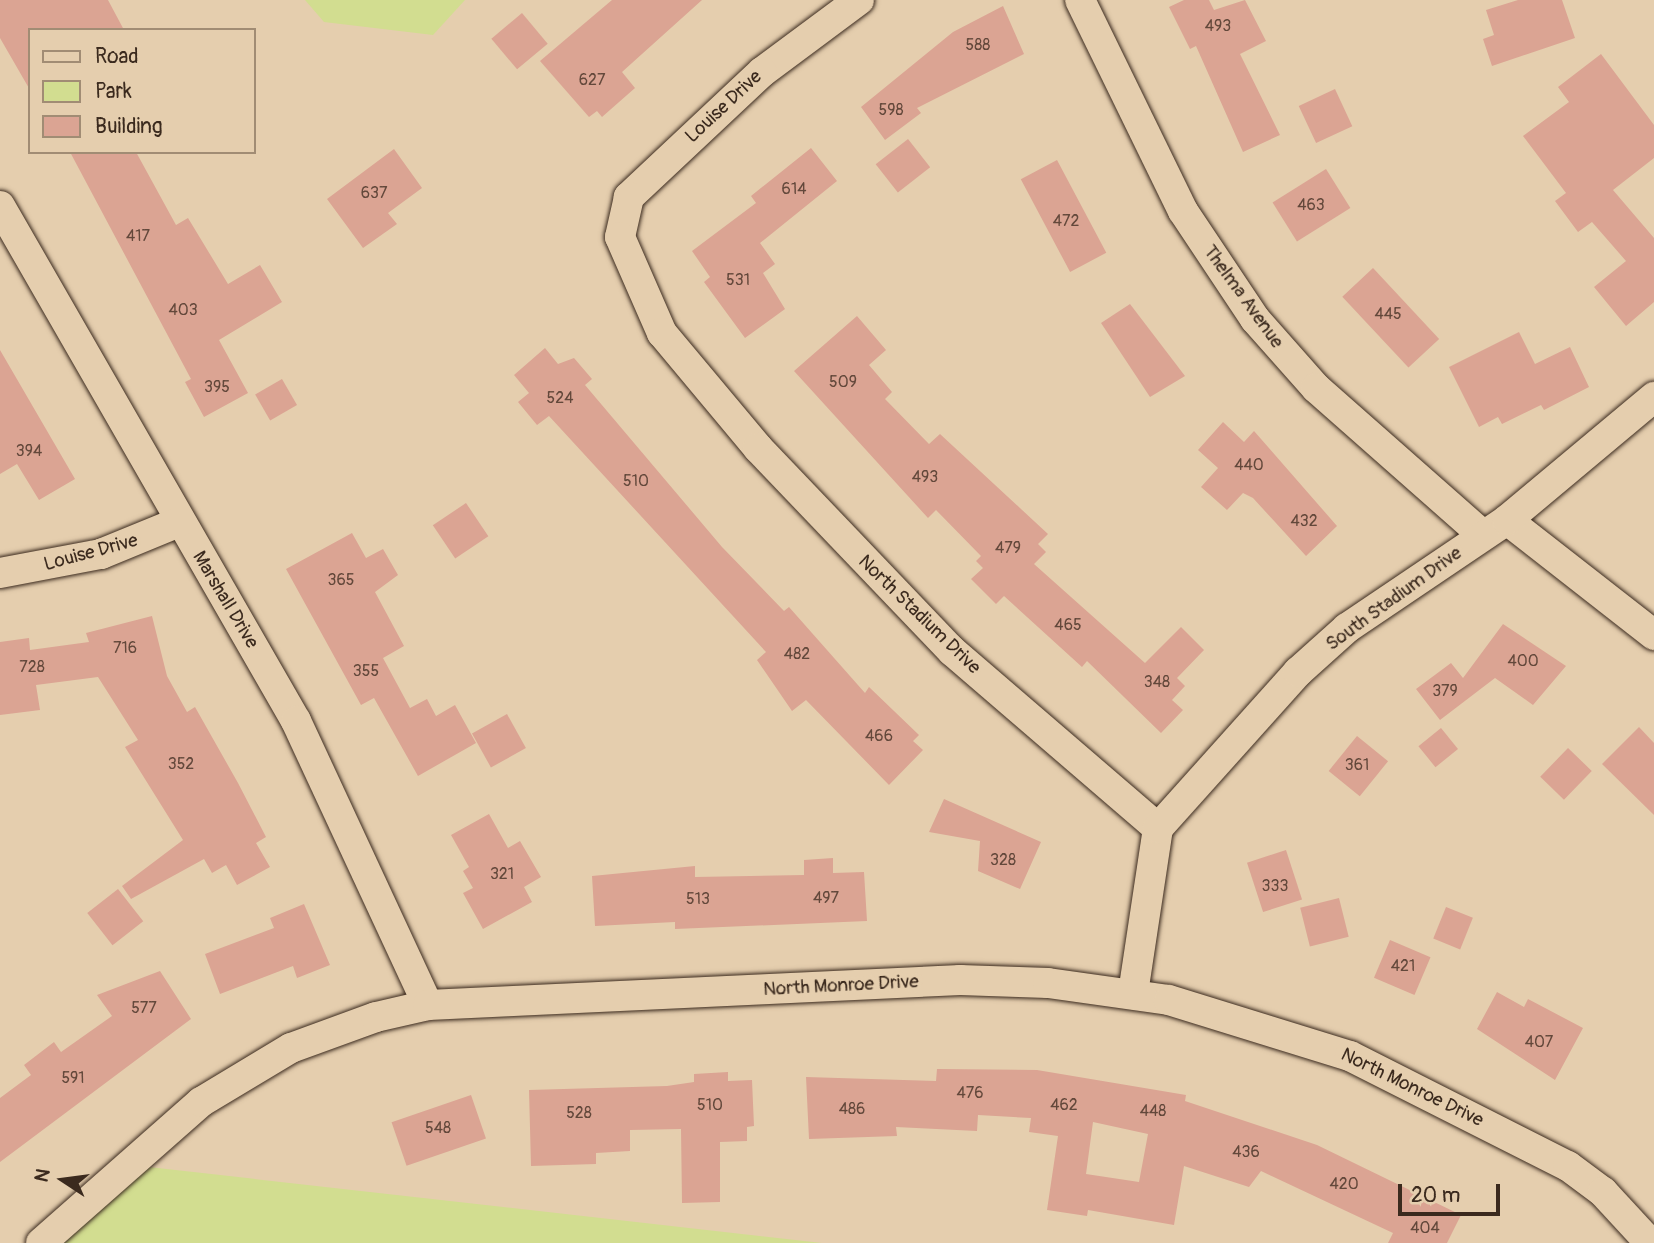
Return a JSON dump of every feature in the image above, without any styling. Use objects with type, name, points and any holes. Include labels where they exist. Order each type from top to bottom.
[{"type":"street","name":"Louise Drive","points":[[620,237],[629,197],[762,72],[859,0]]},
{"type":"street","name":"Thelma Avenue","points":[[1080,0],[1183,211],[1255,319],[1316,388],[1495,527],[1654,635]]},
{"type":"street","name":"Marshall Drive","points":[[0,206],[179,522],[296,721],[428,1005]]},
{"type":"street","name":"North Stadium Drive","points":[[620,237],[662,333],[758,448],[952,652],[1158,828]]},
{"type":"street","name":"South Stadium Drive","points":[[1158,828],[1298,672],[1373,609],[1495,527],[1654,397]]},
{"type":"street","name":"Louise Drive","points":[[0,573],[100,554],[179,522]]},
{"type":"street","points":[[1133,993],[1158,828]]},
{"type":"street","name":"North Monroe Drive","points":[[41,1243],[172,1126],[257,1066],[343,1027],[428,1005],[960,980],[1133,993],[1291,1034],[1404,1079],[1568,1166],[1603,1192],[1650,1243]]},
{"type":"green space","points":[[305,0],[465,0],[433,35],[324,22]]},
{"type":"green space","points":[[131,1165],[822,1243],[36,1243]]},
{"type":"building","points":[[0,0],[108,0],[123,28],[28,28],[28,87],[0,38]]},
{"type":"building","points":[[612,0],[702,0],[622,72],[635,88],[602,117],[597,111],[589,117],[540,61]]},
{"type":"building","points":[[1184,0],[1209,0],[1214,10],[1245,0],[1266,41],[1240,54],[1280,135],[1243,152],[1196,46],[1190,49],[1169,7]]},
{"type":"building","points":[[1518,0],[1562,0],[1575,38],[1492,66],[1483,39],[1494,35],[1486,10]]},
{"type":"building","points":[[1003,6],[1024,54],[917,108],[921,113],[885,140],[861,107],[953,32]]},
{"type":"building","points":[[522,13],[548,44],[517,69],[491,39]]},
{"type":"building","points":[[1601,54],[1654,125],[1654,158],[1613,190],[1654,238],[1654,302],[1626,326],[1594,287],[1626,261],[1592,222],[1578,232],[1555,201],[1566,193],[1523,136],[1569,102],[1558,87]]},
{"type":"building","points":[[1335,89],[1352,126],[1316,143],[1299,106]]},
{"type":"building","points":[[908,139],[930,167],[898,193],[876,164]]},
{"type":"building","points":[[811,148],[837,181],[760,243],[775,264],[763,273],[785,309],[745,338],[704,282],[710,277],[692,251],[756,203],[751,196]]},
{"type":"building","points":[[394,149],[422,188],[388,213],[397,224],[363,248],[327,199]]},
{"type":"building","points":[[71,154],[137,154],[176,225],[188,218],[228,284],[260,265],[282,302],[219,340],[248,393],[204,417],[185,382],[191,379]]},
{"type":"building","points":[[1057,160],[1106,253],[1070,272],[1021,179]]},
{"type":"building","points":[[1326,169],[1350,208],[1297,241],[1273,202]]},
{"type":"building","points":[[1373,268],[1439,339],[1408,368],[1342,297]]},
{"type":"building","points":[[1130,304],[1185,376],[1150,397],[1101,323]]},
{"type":"building","points":[[857,316],[886,350],[869,365],[892,392],[885,399],[929,444],[940,434],[1048,534],[1038,544],[1046,552],[1034,564],[1145,663],[1181,627],[1204,650],[1177,678],[1185,686],[1172,700],[1183,710],[1161,733],[1087,661],[1082,667],[1004,596],[996,604],[971,579],[983,568],[976,561],[981,556],[936,510],[928,518],[794,371]]},
{"type":"building","points":[[1519,332],[1535,364],[1570,347],[1589,387],[1544,410],[1541,405],[1502,424],[1498,417],[1479,427],[1449,367]]},
{"type":"building","points":[[545,348],[558,364],[574,358],[592,379],[585,385],[722,547],[784,611],[789,607],[865,693],[869,687],[919,735],[913,741],[923,750],[889,785],[806,700],[792,711],[757,660],[766,652],[549,416],[537,425],[518,402],[529,393],[514,375]]},
{"type":"building","points":[[0,350],[75,479],[39,500],[17,464],[0,474]]},
{"type":"building","points":[[282,379],[297,405],[270,420],[255,394]]},
{"type":"building","points":[[1223,422],[1244,442],[1254,431],[1337,526],[1306,556],[1253,498],[1243,493],[1227,510],[1201,487],[1218,468],[1198,450]]},
{"type":"building","points":[[466,503],[488,536],[455,559],[433,525]]},
{"type":"building","points":[[352,533],[366,558],[383,549],[398,575],[375,592],[404,646],[383,658],[410,708],[427,699],[436,716],[455,705],[476,743],[418,776],[374,698],[361,705],[286,569]]},
{"type":"building","points":[[152,616],[167,676],[187,712],[195,707],[238,783],[266,837],[256,843],[270,867],[237,885],[226,865],[212,873],[204,859],[131,899],[122,886],[183,840],[125,747],[138,740],[98,677],[36,685],[40,710],[0,715],[0,642],[29,638],[30,650],[89,642],[86,633]]},
{"type":"building","points":[[1503,624],[1566,666],[1533,705],[1495,678],[1440,720],[1416,689],[1451,663],[1463,678]]},
{"type":"building","points":[[507,714],[526,748],[491,768],[472,733]]},
{"type":"building","points":[[1639,727],[1654,743],[1654,815],[1602,764]]},
{"type":"building","points":[[1441,728],[1458,749],[1435,767],[1418,746]]},
{"type":"building","points":[[1357,736],[1388,761],[1360,796],[1329,771]]},
{"type":"building","points":[[1568,748],[1592,771],[1564,800],[1540,777]]},
{"type":"building","points":[[944,799],[1041,842],[1020,889],[978,871],[980,841],[929,832]]},
{"type":"building","points":[[489,814],[508,848],[520,841],[541,877],[524,887],[532,902],[483,929],[463,893],[473,888],[463,871],[469,867],[451,835]]},
{"type":"building","points":[[1286,850],[1302,899],[1263,912],[1247,863]]},
{"type":"building","points":[[833,858],[833,873],[864,872],[867,921],[675,929],[675,922],[595,926],[592,876],[695,866],[695,877],[804,875],[804,860]]},
{"type":"building","points":[[118,889],[143,921],[113,945],[87,913]]},
{"type":"building","points":[[1339,898],[1349,937],[1310,946],[1300,908]]},
{"type":"building","points":[[304,904],[330,965],[297,978],[293,966],[220,994],[205,954],[274,928],[270,918]]},
{"type":"building","points":[[1446,907],[1473,918],[1460,949],[1433,939]]},
{"type":"building","points":[[1390,940],[1431,957],[1414,995],[1374,978]]},
{"type":"building","points":[[160,971],[191,1019],[0,1162],[0,1098],[31,1075],[24,1065],[54,1042],[61,1052],[112,1016],[97,995]]},
{"type":"building","points":[[1497,992],[1524,1007],[1528,999],[1583,1028],[1555,1080],[1477,1029]]},
{"type":"building","points":[[937,1069],[1037,1070],[1186,1095],[1185,1101],[1317,1145],[1461,1215],[1447,1243],[1388,1243],[1393,1233],[1261,1171],[1249,1187],[1184,1166],[1174,1225],[1088,1210],[1087,1216],[1047,1210],[1058,1136],[1029,1132],[1031,1118],[978,1115],[977,1131],[896,1127],[897,1136],[809,1139],[806,1077],[936,1081]],"holes":[[[1093,1122],[1148,1134],[1139,1182],[1086,1174]]]},
{"type":"building","points":[[728,1072],[728,1081],[752,1080],[754,1126],[747,1127],[747,1141],[720,1142],[720,1202],[682,1203],[681,1129],[630,1130],[630,1151],[596,1153],[596,1164],[531,1166],[529,1090],[667,1086],[694,1082],[694,1074]]},
{"type":"building","points":[[471,1095],[486,1138],[407,1166],[392,1122]]}]
